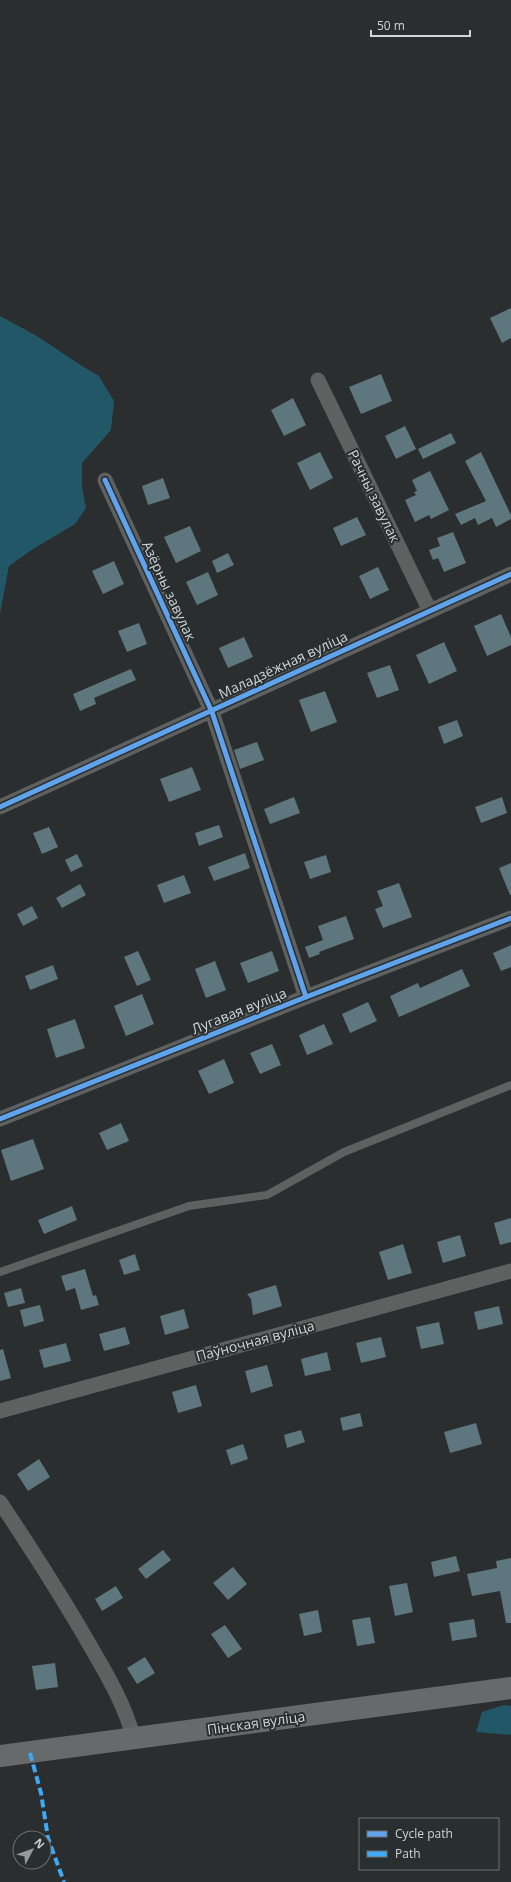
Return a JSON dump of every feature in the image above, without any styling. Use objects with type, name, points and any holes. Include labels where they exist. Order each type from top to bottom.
[{"type":"main road","name":"Пінская вуліца","points":[[0,1756],[511,1688]]},
{"type":"street","name":"Рачны завулак","points":[[318,380],[430,611]]},
{"type":"street","name":"Азёрны завулак","points":[[105,480],[212,712],[306,997]]},
{"type":"street","name":"Маладзёжная вуліца","points":[[0,807],[212,712],[511,574]]},
{"type":"street","name":"Лугавая вуліца","points":[[0,1119],[306,997],[511,918]]},
{"type":"street","name":"Паўночная вуліца","points":[[0,1411],[511,1271]]},
{"type":"street","points":[[0,1502],[67,1606],[105,1672],[122,1703],[134,1739]]},
{"type":"lane","points":[[0,1272],[189,1206],[267,1194],[344,1152],[511,1085]]},
{"type":"shaded area","points":[[0,316],[37,336],[99,376],[114,401],[111,430],[82,463],[82,487],[86,508],[75,524],[33,549],[9,566],[0,614]]},
{"type":"shaded area","points":[[504,1705],[511,1706],[511,1735],[476,1732],[482,1712]]},
{"type":"building","points":[[511,308],[511,338],[502,343],[490,318]]},
{"type":"building","points":[[381,374],[392,401],[361,414],[349,387]]},
{"type":"building","points":[[293,398],[306,425],[284,436],[271,410]]},
{"type":"building","points":[[405,426],[416,449],[396,459],[385,436]]},
{"type":"building","points":[[451,433],[456,443],[423,459],[418,449]]},
{"type":"building","points":[[320,452],[333,478],[310,490],[297,463]]},
{"type":"building","points":[[481,452],[511,515],[511,519],[496,527],[492,518],[478,525],[475,518],[461,525],[455,514],[486,501],[465,461]]},
{"type":"building","points":[[430,471],[449,510],[431,519],[429,515],[415,522],[405,500],[416,495],[414,492],[417,491],[412,480]]},
{"type":"building","points":[[163,478],[170,498],[148,505],[142,486]]},
{"type":"building","points":[[357,517],[366,535],[341,546],[333,528]]},
{"type":"building","points":[[190,526],[201,551],[176,563],[164,537]]},
{"type":"building","points":[[453,532],[466,563],[444,572],[438,558],[433,560],[429,550],[440,546],[437,538]]},
{"type":"building","points":[[228,553],[234,565],[217,573],[212,561]]},
{"type":"building","points":[[114,561],[124,584],[103,594],[92,571]]},
{"type":"building","points":[[378,567],[389,590],[370,599],[359,576]]},
{"type":"building","points":[[208,572],[218,595],[197,605],[186,582]]},
{"type":"building","points":[[501,614],[511,637],[511,645],[487,656],[474,626]]},
{"type":"building","points":[[139,623],[147,644],[127,652],[118,631]]},
{"type":"building","points":[[244,637],[253,657],[228,668],[219,648]]},
{"type":"building","points":[[444,642],[457,671],[429,684],[416,655]]},
{"type":"building","points":[[390,665],[399,690],[377,698],[367,673]]},
{"type":"building","points":[[131,669],[136,680],[94,698],[96,704],[80,711],[73,694]]},
{"type":"building","points":[[325,691],[337,722],[311,732],[299,700]]},
{"type":"building","points":[[457,720],[463,736],[444,744],[438,727]]},
{"type":"building","points":[[257,742],[264,760],[240,769],[234,750]]},
{"type":"building","points":[[192,767],[201,790],[169,802],[160,779]]},
{"type":"building","points":[[294,797],[300,813],[270,824],[264,809]]},
{"type":"building","points":[[502,797],[507,813],[481,823],[475,807]]},
{"type":"building","points":[[219,825],[223,837],[199,846],[195,833]]},
{"type":"building","points":[[49,827],[58,847],[42,854],[33,833]]},
{"type":"building","points":[[245,853],[250,868],[214,881],[208,867]]},
{"type":"building","points":[[77,854],[83,866],[71,872],[65,860]]},
{"type":"building","points":[[326,855],[331,872],[310,879],[304,862]]},
{"type":"building","points":[[511,863],[511,895],[510,895],[499,868]]},
{"type":"building","points":[[184,875],[191,893],[164,903],[157,885]]},
{"type":"building","points":[[399,883],[412,917],[383,928],[375,909],[383,906],[377,891]]},
{"type":"building","points":[[80,884],[86,895],[62,908],[56,898]]},
{"type":"building","points":[[32,906],[38,918],[23,926],[17,914]]},
{"type":"building","points":[[346,916],[354,939],[319,952],[320,954],[309,958],[305,947],[323,940],[318,926]]},
{"type":"building","points":[[511,945],[511,967],[501,971],[493,953]]},
{"type":"building","points":[[138,951],[151,980],[137,986],[124,957]]},
{"type":"building","points":[[272,951],[279,971],[248,983],[240,963]]},
{"type":"building","points":[[215,961],[226,990],[206,998],[195,969]]},
{"type":"building","points":[[53,965],[58,979],[30,990],[25,976]]},
{"type":"building","points":[[462,969],[470,986],[399,1017],[390,996],[418,983],[420,988]]},
{"type":"building","points":[[142,994],[154,1024],[126,1036],[114,1006]]},
{"type":"building","points":[[368,1002],[377,1021],[350,1033],[342,1014]]},
{"type":"building","points":[[75,1019],[85,1048],[56,1058],[47,1029]]},
{"type":"building","points":[[324,1024],[333,1044],[307,1055],[299,1035]]},
{"type":"building","points":[[272,1044],[281,1065],[260,1074],[250,1053]]},
{"type":"building","points":[[224,1059],[234,1083],[209,1094],[198,1071]]},
{"type":"building","points":[[121,1123],[129,1141],[107,1150],[99,1133]]},
{"type":"building","points":[[33,1139],[44,1169],[11,1181],[1,1150]]},
{"type":"building","points":[[72,1206],[77,1220],[44,1234],[38,1220]]},
{"type":"building","points":[[511,1218],[511,1242],[500,1245],[494,1223]]},
{"type":"building","points":[[460,1235],[466,1256],[443,1263],[437,1242]]},
{"type":"building","points":[[403,1244],[412,1273],[388,1280],[379,1252]]},
{"type":"building","points":[[135,1254],[140,1270],[124,1275],[119,1260]]},
{"type":"building","points":[[85,1269],[93,1296],[96,1295],[99,1305],[81,1310],[75,1288],[66,1291],[61,1276]]},
{"type":"building","points":[[276,1285],[282,1306],[253,1315],[251,1299],[247,1294]]},
{"type":"building","points":[[21,1288],[25,1303],[8,1307],[4,1293]]},
{"type":"building","points":[[40,1305],[44,1321],[24,1327],[20,1310]]},
{"type":"building","points":[[499,1306],[503,1324],[478,1330],[474,1312]]},
{"type":"building","points":[[184,1309],[189,1328],[165,1335],[160,1316]]},
{"type":"building","points":[[439,1322],[444,1344],[421,1349],[416,1327]]},
{"type":"building","points":[[125,1327],[130,1344],[104,1351],[99,1334]]},
{"type":"building","points":[[381,1337],[386,1357],[361,1363],[356,1343]]},
{"type":"building","points":[[66,1343],[71,1361],[44,1368],[39,1350]]},
{"type":"building","points":[[3,1349],[11,1378],[0,1381],[0,1350]]},
{"type":"building","points":[[327,1352],[331,1370],[305,1376],[301,1359]]},
{"type":"building","points":[[267,1365],[273,1386],[251,1393],[245,1371]]},
{"type":"building","points":[[196,1385],[202,1406],[178,1413],[172,1392]]},
{"type":"building","points":[[360,1413],[363,1426],[343,1431],[340,1418]]},
{"type":"building","points":[[476,1423],[482,1444],[450,1453],[444,1432]]},
{"type":"building","points":[[301,1430],[305,1442],[287,1448],[284,1435]]},
{"type":"building","points":[[243,1444],[248,1459],[231,1465],[226,1450]]},
{"type":"building","points":[[39,1459],[50,1477],[28,1491],[17,1474]]},
{"type":"building","points":[[163,1550],[171,1560],[146,1579],[138,1569]]},
{"type":"building","points":[[456,1556],[460,1571],[434,1577],[431,1562]]},
{"type":"building","points":[[511,1558],[511,1623],[506,1623],[500,1591],[472,1596],[467,1574],[497,1568],[496,1561]]},
{"type":"building","points":[[233,1567],[247,1584],[228,1600],[213,1583]]},
{"type":"building","points":[[407,1583],[413,1612],[395,1616],[389,1586]]},
{"type":"building","points":[[116,1586],[123,1598],[102,1611],[95,1599]]},
{"type":"building","points":[[318,1610],[322,1632],[304,1636],[299,1614]]},
{"type":"building","points":[[370,1617],[375,1643],[357,1646],[352,1620]]},
{"type":"building","points":[[474,1619],[477,1637],[452,1641],[449,1623]]},
{"type":"building","points":[[225,1625],[242,1649],[228,1658],[211,1634]]},
{"type":"building","points":[[145,1657],[155,1673],[137,1684],[127,1668]]},
{"type":"building","points":[[55,1663],[58,1687],[36,1690],[32,1666]]},
{"type":"marked path","points":[[30,1753],[41,1793],[48,1838],[64,1882]]},
{"type":"cycle path","points":[[105,480],[212,712],[306,997]]},
{"type":"cycle path","points":[[0,807],[511,574]]},
{"type":"cycle path","points":[[0,1119],[306,997],[511,918]]}]
